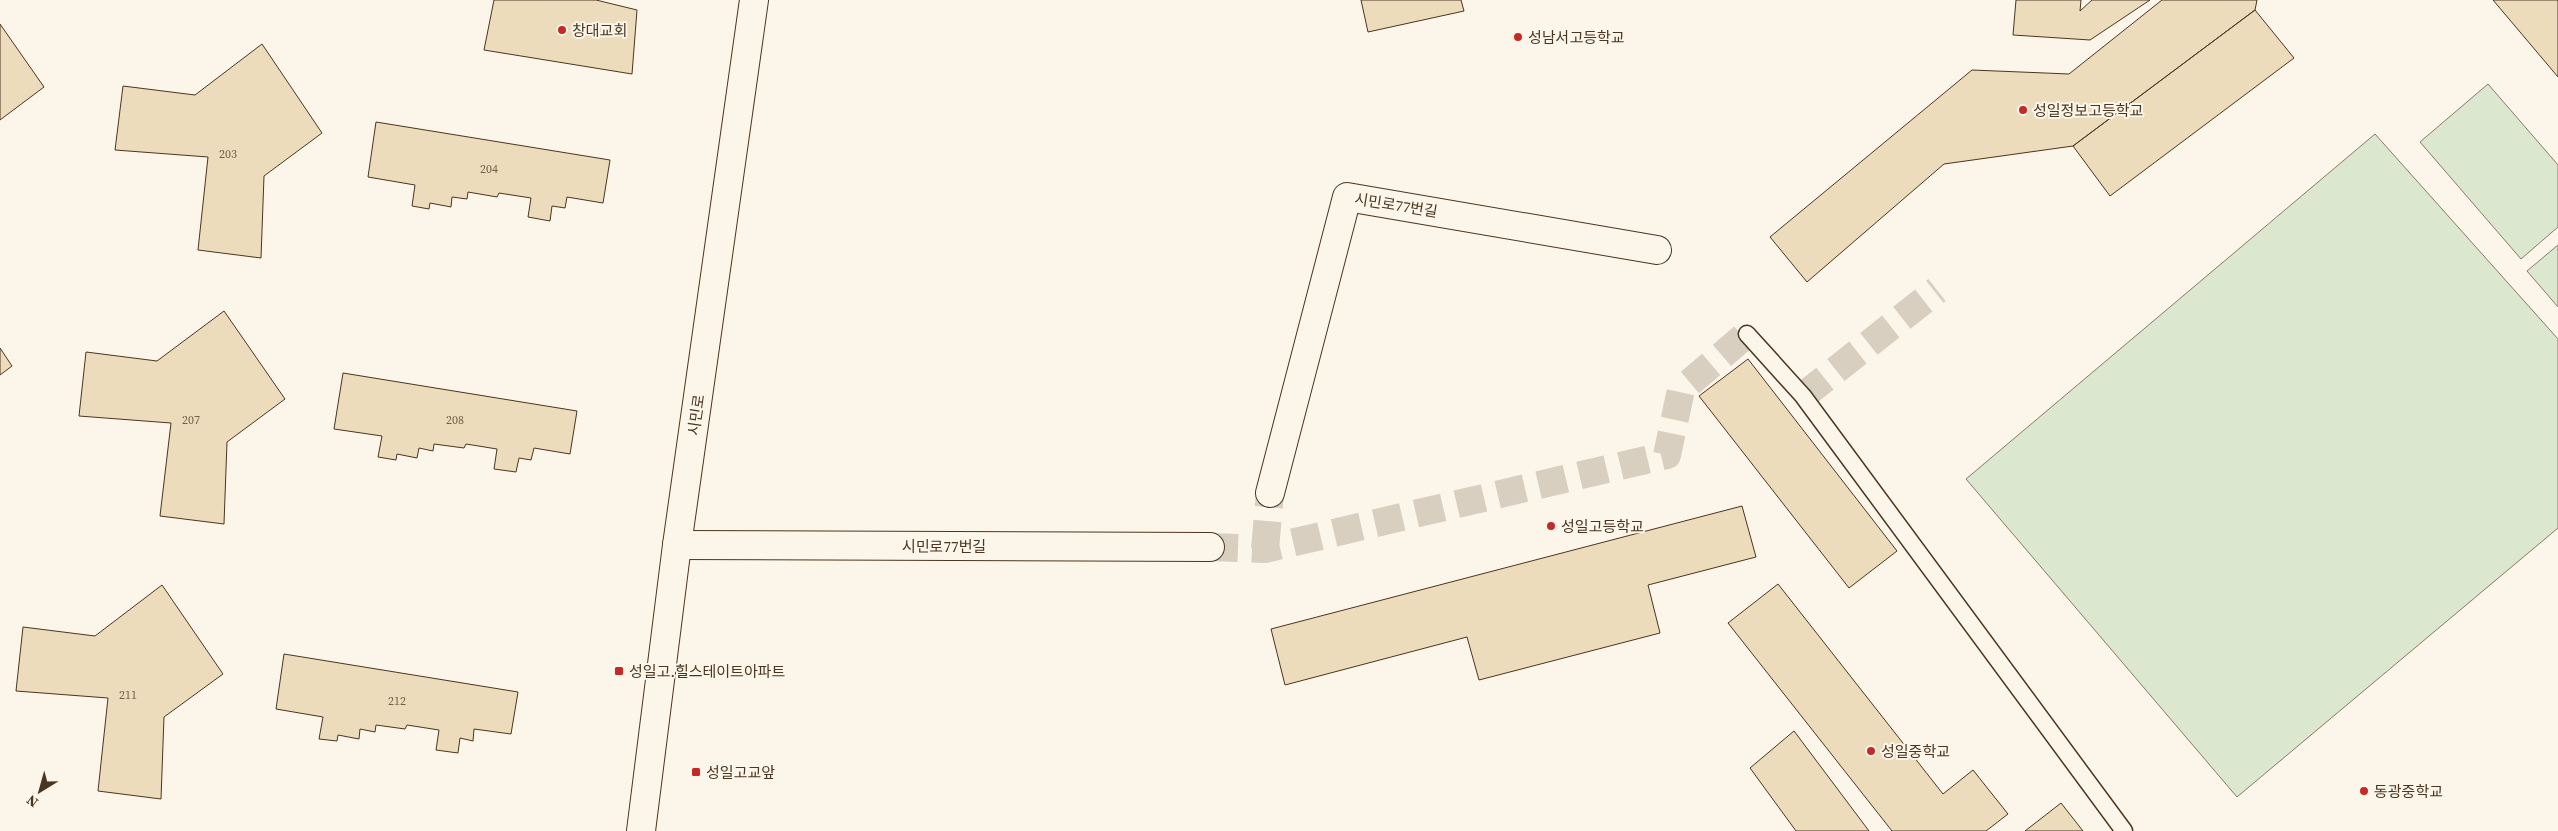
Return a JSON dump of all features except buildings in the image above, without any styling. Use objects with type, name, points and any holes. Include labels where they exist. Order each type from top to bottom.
[{"type":"street","name":"시민로","points":[[641,831],[677,545],[754,0]]},
{"type":"street","name":"시민로77번길","points":[[1270,493],[1348,197],[1657,250]]},
{"type":"street","name":"시민로77번길","points":[[677,545],[1210,547]]},
{"type":"lane","points":[[1747,334],[1803,396],[2124,831]]},
{"type":"green space","points":[[2488,84],[2558,165],[2558,227],[2521,259],[2420,142]]},
{"type":"green space","points":[[2375,134],[2558,339],[2558,528],[2237,797],[1966,479]]},
{"type":"green space","points":[[2558,245],[2558,307],[2527,271]]},
{"type":"tunnel","points":[[1803,396],[1937,290]]},
{"type":"tunnel","points":[[1210,547],[1265,549],[1667,455],[1681,390],[1747,334]]},
{"type":"tunnel","points":[[1265,549],[1270,493]]},
{"type":"place","name":"창대교회","points":[[562,30]]},
{"type":"place","name":"성남서고등학교","points":[[1518,37]]},
{"type":"place","name":"성일정보고등학교","points":[[2023,110]]},
{"type":"place","name":"성일고등학교","points":[[1551,526]]},
{"type":"place","name":"성일고.힐스테이트아파트","points":[[619,671]]},
{"type":"place","name":"성일중학교","points":[[1871,751]]},
{"type":"place","name":"성일고교앞","points":[[696,772]]},
{"type":"place","name":"동광중학교","points":[[2364,791]]}]
